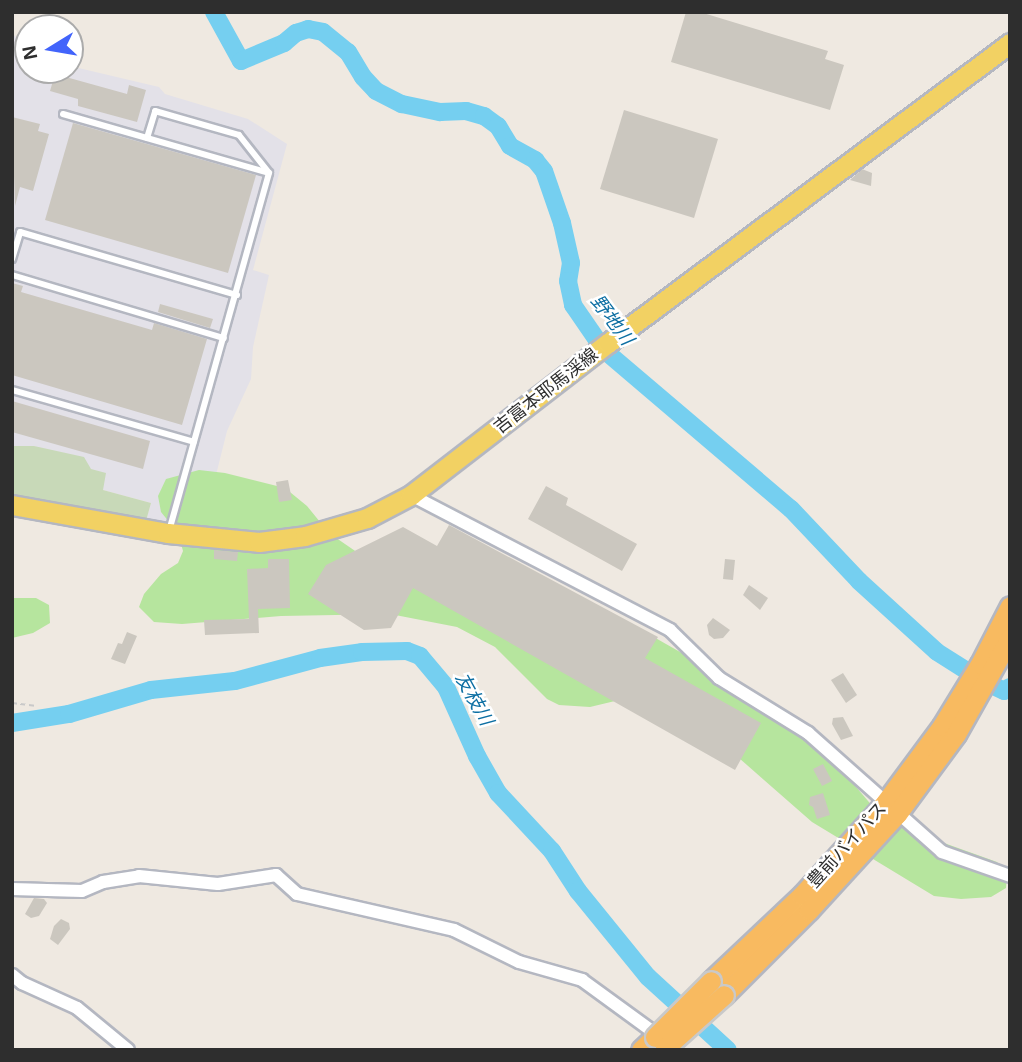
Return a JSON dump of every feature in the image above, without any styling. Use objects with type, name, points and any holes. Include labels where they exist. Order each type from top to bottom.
[{"type":"highway","name":"豊前バイパス","points":[[891,808],[980,664],[1010,606]]},
{"type":"highway","name":"豊前バイパス","points":[[660,1047],[802,895],[891,808],[956,734],[1010,638]]},
{"type":"main road","name":"吉富本耶馬渓線","points":[[12,505],[228,541],[284,540],[367,517],[411,495],[608,343],[1010,43]]},
{"type":"street","points":[[411,495],[670,630],[719,678],[808,733],[942,852],[1010,876]]},
{"type":"street","points":[[12,889],[82,891],[103,882],[139,876],[218,884],[276,875],[297,894],[454,930],[519,962],[582,980],[648,1025],[660,1047]]},
{"type":"street","points":[[12,975],[22,983],[77,1008],[128,1050]]},
{"type":"lane","points":[[148,138],[155,111],[215,128],[239,135],[269,173]]},
{"type":"lane","points":[[63,114],[269,173]]},
{"type":"lane","points":[[168,533],[237,295],[269,173]]},
{"type":"lane","points":[[12,259],[20,232],[237,295]]},
{"type":"lane","points":[[12,275],[224,338]]},
{"type":"lane","points":[[12,390],[194,442]]},
{"type":"path","points":[[12,703],[36,706]]},
{"type":"shaded area","points":[[12,33],[14,84],[84,84],[84,69],[159,87],[165,94],[248,119],[287,144],[253,270],[269,275],[253,347],[251,379],[227,431],[212,491],[189,525],[146,521],[151,503],[103,490],[91,469],[34,446],[12,446]]},
{"type":"green space","points":[[12,446],[34,446],[84,457],[91,469],[106,473],[103,490],[151,503],[146,521],[12,495]]},
{"type":"green space","points":[[199,470],[225,473],[285,488],[307,506],[329,533],[361,555],[608,611],[724,677],[833,760],[880,815],[905,829],[997,862],[1007,874],[1006,888],[991,897],[961,899],[934,896],[812,822],[731,751],[615,701],[590,707],[559,705],[547,699],[495,647],[457,627],[390,614],[281,616],[182,624],[154,622],[139,607],[144,594],[161,574],[178,563],[183,551],[178,533],[161,512],[158,496],[166,479]]},
{"type":"green space","points":[[12,598],[36,598],[49,605],[50,623],[33,633],[12,638]]},
{"type":"building","points":[[686,12],[700,12],[828,51],[825,59],[844,65],[830,110],[671,62]]},
{"type":"building","points":[[84,82],[127,94],[129,85],[146,90],[137,122],[78,106],[78,99],[50,91],[52,84]]},
{"type":"building","points":[[624,110],[718,139],[694,218],[600,189]]},
{"type":"building","points":[[12,117],[40,124],[38,131],[49,134],[33,191],[20,187],[15,206]]},
{"type":"building","points":[[73,123],[256,175],[228,273],[45,220]]},
{"type":"building","points":[[862,169],[872,173],[871,186],[850,180]]},
{"type":"building","points":[[12,283],[23,286],[21,292],[152,330],[154,323],[207,339],[182,425],[12,375]]},
{"type":"building","points":[[160,304],[213,319],[210,328],[158,312]]},
{"type":"building","points":[[12,401],[150,441],[143,469],[12,432]]},
{"type":"building","points":[[288,480],[292,500],[279,502],[276,482]]},
{"type":"building","points":[[546,486],[568,498],[566,505],[637,544],[622,571],[528,519]]},
{"type":"building","points":[[449,525],[658,637],[645,658],[761,723],[735,770],[413,588],[391,628],[364,630],[308,594],[326,565],[403,527],[437,546]]},
{"type":"building","points":[[214,550],[238,552],[237,561],[214,559]]},
{"type":"building","points":[[268,559],[289,559],[290,608],[258,609],[259,633],[205,635],[204,620],[249,619],[247,569],[268,568]]},
{"type":"building","points":[[725,559],[735,560],[733,580],[723,579]]},
{"type":"building","points":[[749,585],[768,598],[760,610],[743,595]]},
{"type":"building","points":[[713,618],[730,630],[723,638],[714,639],[709,635],[707,625]]},
{"type":"building","points":[[127,632],[137,636],[125,664],[111,659],[118,643],[122,644]]},
{"type":"building","points":[[843,673],[857,695],[846,703],[831,680]]},
{"type":"building","points":[[843,717],[853,736],[841,740],[832,724],[833,718]]},
{"type":"building","points":[[823,764],[832,781],[822,786],[813,769]]},
{"type":"building","points":[[823,793],[830,815],[817,819],[813,807],[809,805],[810,797]]},
{"type":"building","points":[[34,898],[44,899],[47,903],[39,916],[31,918],[25,914]]},
{"type":"building","points":[[61,919],[69,923],[70,929],[58,945],[50,939],[54,926]]},
{"type":"waterway","name":"野地川","points":[[214,12],[241,61],[284,43],[296,33],[308,29],[323,32],[348,52],[363,77],[376,91],[402,104],[440,112],[466,111],[484,116],[498,126],[510,146],[535,160],[544,171],[562,223],[571,263],[568,281],[573,305],[604,350],[791,509],[859,581],[937,652],[983,681],[1004,691],[1010,687]]},
{"type":"waterway","name":"友枝川","points":[[12,723],[69,714],[151,690],[235,681],[320,658],[362,652],[407,651],[420,656],[446,687],[477,756],[498,793],[552,851],[578,891],[648,977],[728,1050]]}]
